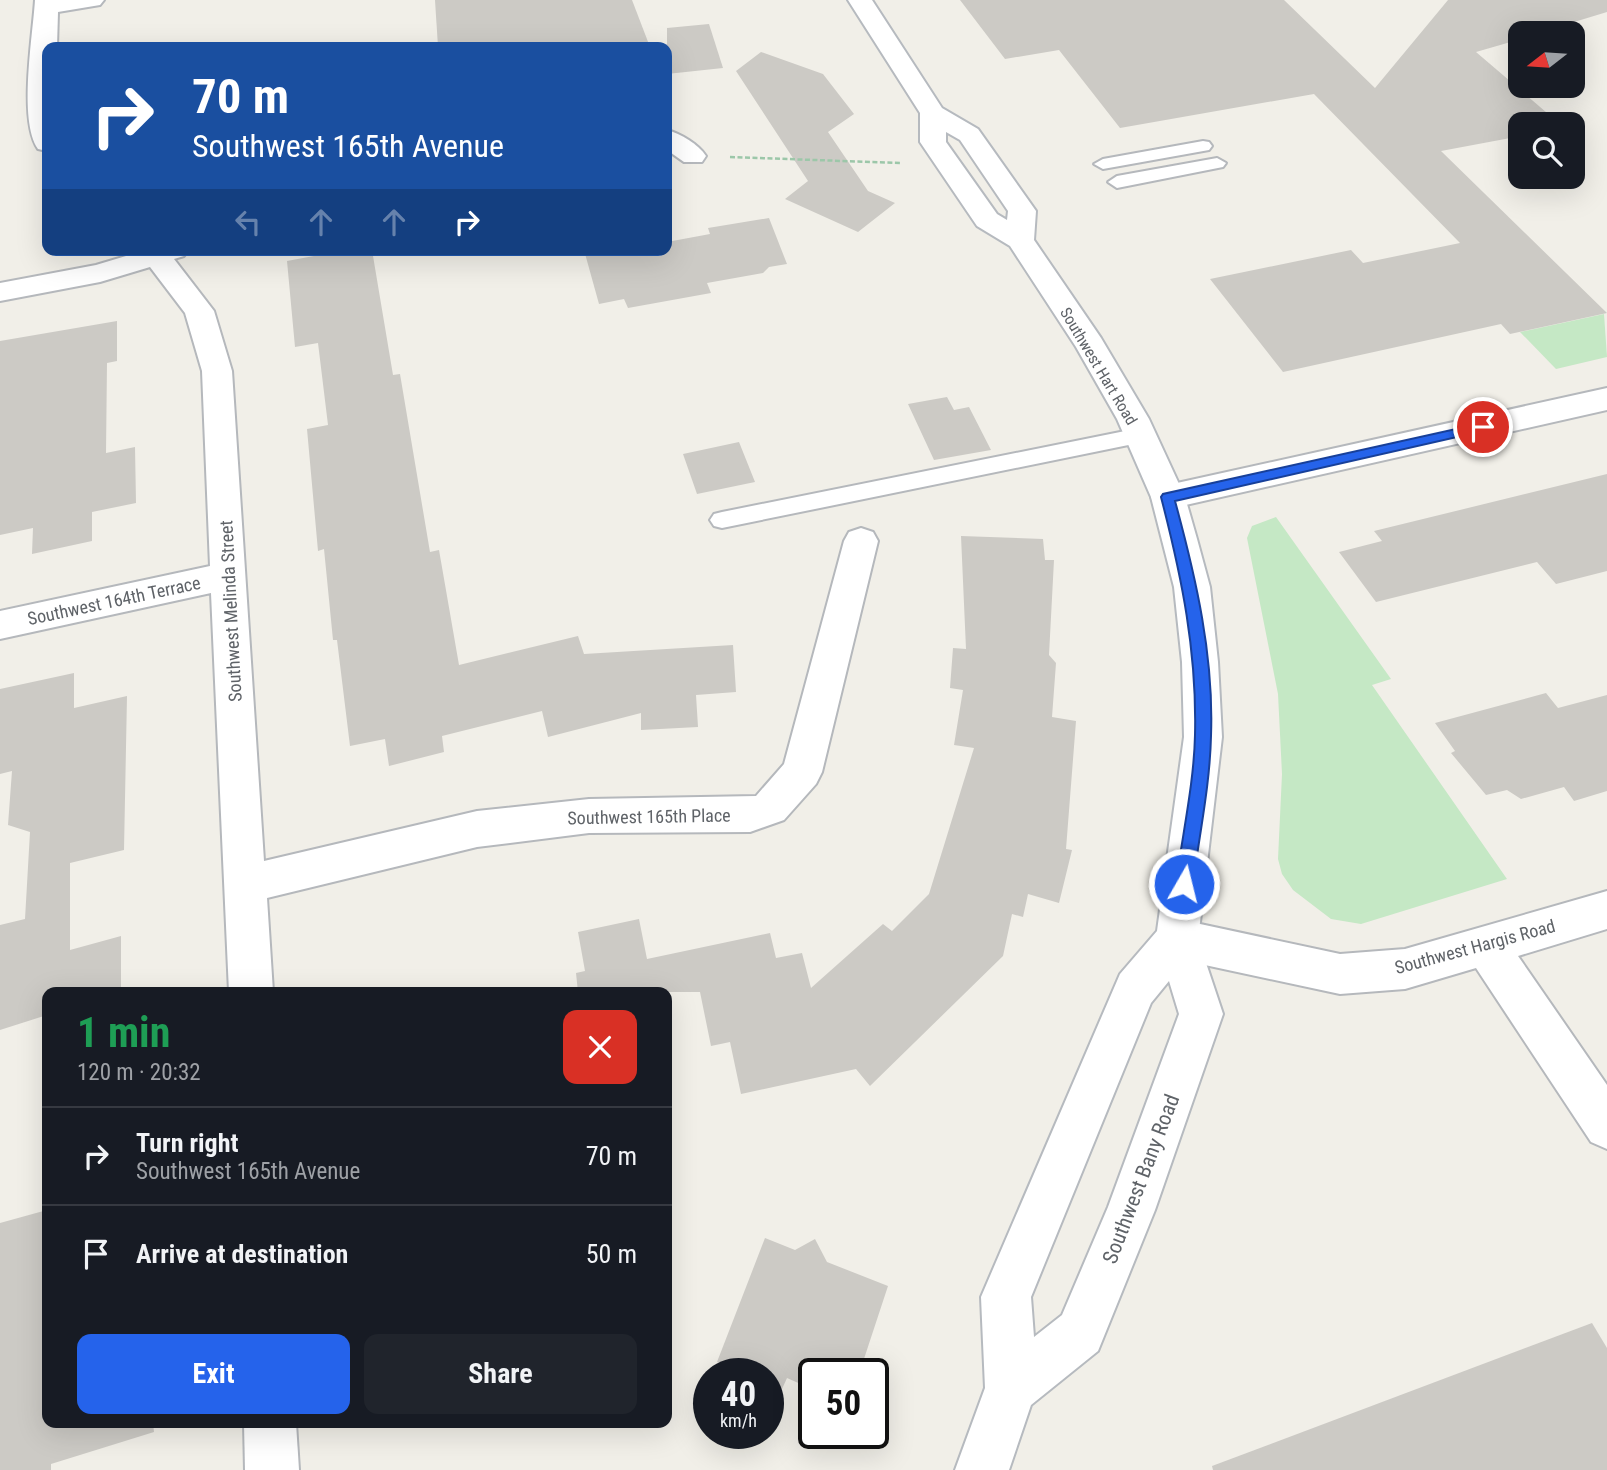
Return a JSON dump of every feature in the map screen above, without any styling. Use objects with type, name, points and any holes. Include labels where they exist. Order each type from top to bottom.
[{"type":"street","points":[[45,42],[47,3],[92,0]]},
{"type":"street","name":"Southwest Hart Road","points":[[860,0],[933,113],[969,135],[1022,211],[1020,240]]},
{"type":"street","points":[[42,96],[42,120]]},
{"type":"street","name":"Southwest Hart Road","points":[[933,113],[933,142],[987,220],[1020,240],[1090,345],[1140,436],[1168,497]]},
{"type":"street","points":[[672,141],[693,156]]},
{"type":"street","points":[[0,292],[100,273],[149,256]]},
{"type":"street","name":"Southwest Melinda Street","points":[[163,256],[199,311],[217,371],[251,987]]},
{"type":"street","points":[[1168,497],[1607,398]]},
{"type":"street","name":"Southwest Bany Road","points":[[1011,1388],[1080,1333],[1131,1210],[1201,1014],[1177,939],[1203,737],[1200,662],[1192,587],[1168,497]]},
{"type":"street","name":"Southwest 165th Place","points":[[247,884],[477,829],[589,816],[750,816],[771,808],[802,772],[861,541]]},
{"type":"street","name":"Southwest 164th Terrace","points":[[0,625],[228,576]]},
{"type":"street","name":"Southwest Hargis Road","points":[[1177,939],[1340,974],[1405,970],[1607,910]]},
{"type":"street","points":[[982,1470],[1011,1388],[1006,1297],[1135,989],[1177,939]]},
{"type":"street","points":[[1487,947],[1607,1126]]},
{"type":"street","points":[[270,1428],[272,1470]]},
{"type":"lane","points":[[1103,164],[1203,146]]},
{"type":"lane","points":[[1117,181],[1217,163]]},
{"type":"lane","points":[[722,520],[1140,436]]},
{"type":"path","points":[[693,156],[910,163],[943,156]]},
{"type":"green space","points":[[1604,314],[1607,357],[1556,369],[1520,332]]},
{"type":"green space","points":[[1276,517],[1391,679],[1372,685],[1507,879],[1361,924],[1331,919],[1293,890],[1282,874],[1278,859],[1282,774],[1278,694],[1247,538],[1252,526]]},
{"type":"building","points":[[435,0],[632,0],[648,42],[438,42]]},
{"type":"building","points":[[960,0],[1284,0],[1375,88],[1448,0],[1607,0],[1607,12],[1577,21],[1508,21],[1508,43],[1476,52],[1508,79],[1508,98],[1530,98],[1546,112],[1508,112],[1508,138],[1441,151],[1607,313],[1510,334],[1501,324],[1283,372],[1210,279],[1351,250],[1363,263],[1460,243],[1314,94],[1120,128],[1059,50],[1005,59]]},
{"type":"building","points":[[709,24],[723,68],[672,73],[672,42],[667,42],[667,28]]},
{"type":"building","points":[[761,52],[823,74],[854,114],[828,132],[868,191],[895,203],[858,232],[785,199],[808,181],[736,71]]},
{"type":"building","points":[[769,218],[787,264],[769,267],[763,273],[707,283],[711,293],[628,308],[624,299],[599,304],[586,256],[672,256],[672,241],[710,234],[708,228]]},
{"type":"building","points":[[314,256],[373,256],[393,375],[400,374],[430,552],[439,550],[459,665],[578,636],[584,654],[733,645],[736,692],[696,695],[698,727],[641,730],[641,713],[548,737],[542,711],[442,736],[444,752],[389,766],[385,739],[350,746],[337,640],[333,640],[324,549],[318,551],[307,429],[328,425],[318,343],[295,347],[287,261]]},
{"type":"building","points":[[117,321],[117,361],[107,363],[106,453],[135,447],[136,503],[92,512],[92,541],[32,554],[33,528],[0,535],[0,341]]},
{"type":"building","points":[[947,397],[954,410],[969,407],[991,450],[934,460],[908,404]]},
{"type":"building","points":[[739,442],[755,482],[697,494],[683,454]]},
{"type":"building","points":[[1607,474],[1607,571],[1556,584],[1537,562],[1376,602],[1339,552],[1382,541],[1374,531]]},
{"type":"building","points":[[961,536],[1043,539],[1045,560],[1054,560],[1049,655],[1056,663],[1052,717],[1076,721],[1066,849],[1072,850],[1059,903],[1028,894],[1023,917],[1012,914],[1003,956],[870,1086],[856,1069],[741,1094],[730,1042],[711,1046],[700,992],[672,992],[672,987],[577,987],[576,973],[585,971],[578,932],[639,919],[647,959],[770,933],[776,958],[802,953],[811,988],[883,924],[892,931],[929,894],[974,748],[954,745],[963,690],[950,688],[953,648],[966,649]]},
{"type":"building","points":[[74,673],[74,708],[127,696],[124,850],[70,863],[70,950],[121,936],[121,987],[42,987],[42,1017],[0,1030],[0,925],[25,919],[30,832],[8,825],[12,771],[0,774],[0,689]]},
{"type":"building","points":[[1546,693],[1558,708],[1607,695],[1607,791],[1574,801],[1564,787],[1521,799],[1507,790],[1486,795],[1451,753],[1455,751],[1435,723]]},
{"type":"building","points":[[42,1211],[42,1428],[154,1428],[154,1432],[51,1464],[51,1470],[0,1470],[0,1223]]},
{"type":"building","points":[[765,1238],[795,1250],[815,1239],[827,1262],[888,1286],[864,1358],[798,1358],[798,1383],[787,1378],[784,1385],[784,1358],[719,1358]]},
{"type":"building","points":[[1592,1323],[1607,1348],[1607,1470],[1213,1470],[1212,1466]]},
{"type":"route","points":[[1184,884],[1203,737],[1200,662],[1192,587],[1168,497],[1483,427]]}]
